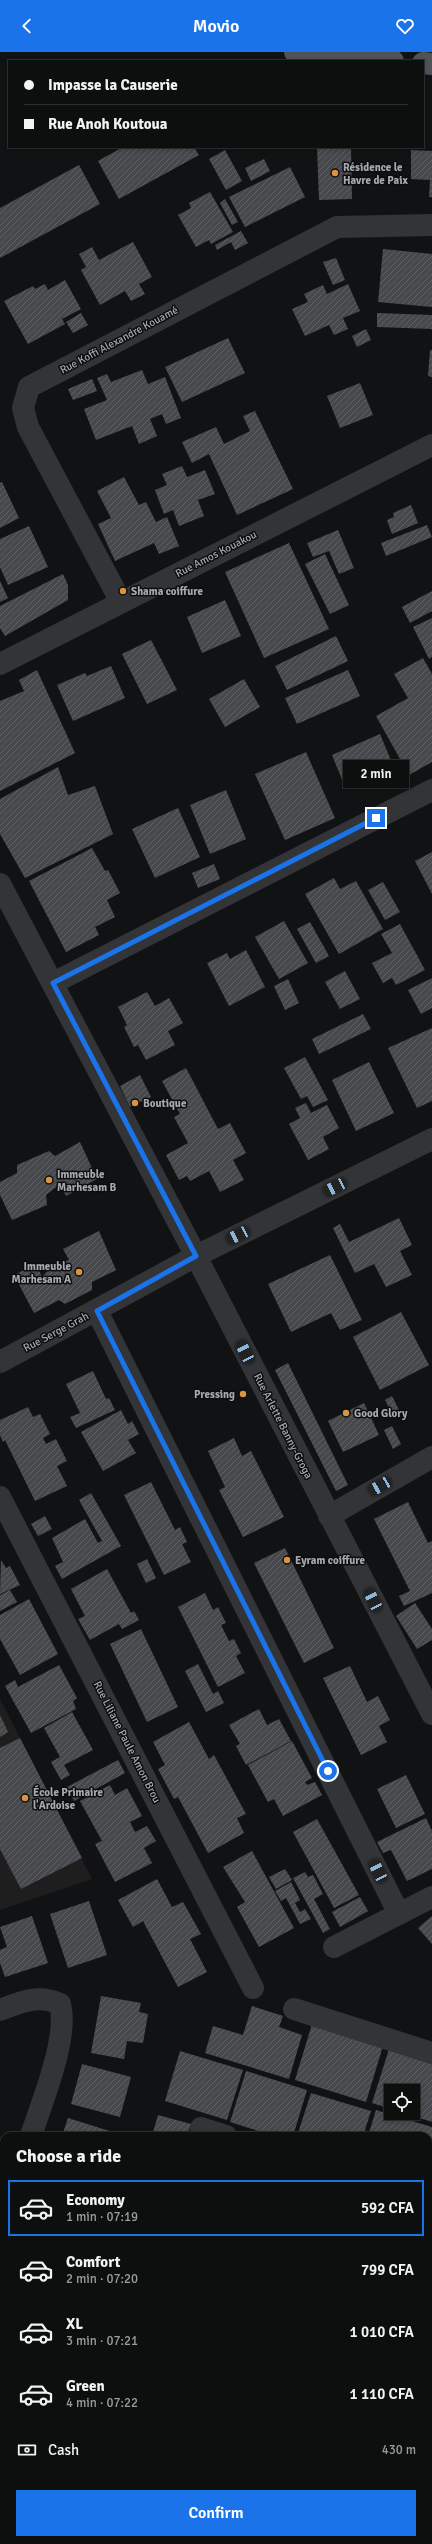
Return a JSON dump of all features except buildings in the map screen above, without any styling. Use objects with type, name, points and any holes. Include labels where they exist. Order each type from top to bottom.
[{"type":"main road","points":[[295,52],[382,60]]},
{"type":"street","name":"Rue Koffi Alexandre Kouamé","points":[[121,602],[28,427],[23,408],[29,387],[337,227],[432,224]]},
{"type":"street","name":"Rue Amos Kouakou","points":[[0,664],[432,445]]},
{"type":"street","points":[[53,983],[432,790]]},
{"type":"street","name":"Rue Arlette Banny-Groga","points":[[0,884],[196,1256],[432,1714]]},
{"type":"street","name":"Rue Serge Grah","points":[[0,1362],[97,1311],[196,1256],[432,1139]]},
{"type":"street","points":[[97,1311],[400,1914]]},
{"type":"street","points":[[329,1516],[432,1457]]},
{"type":"street","name":"Rue Liliane Paule Amon Brou","points":[[0,1497],[253,1988]]},
{"type":"street","points":[[334,1947],[432,1897]]},
{"type":"street","points":[[0,2010],[36,1998],[50,1999],[60,2004],[63,2018],[60,2041],[32,2132]]},
{"type":"street","points":[[294,2009],[432,2053]]},
{"type":"street","points":[[200,2128],[213,2132]]},
{"type":"shaded area","name":"École Primaire l'Ardoise","points":[[0,1699],[92,1879],[0,1910]]},
{"type":"place","name":"Résidence le Havre de Paix","points":[[335,173]]},
{"type":"place","name":"Shama coiffure","points":[[123,591]]},
{"type":"place","name":"Boutique","points":[[135,1103]]},
{"type":"place","name":"Immeuble Marhesam B","points":[[49,1180]]},
{"type":"place","name":"Immeuble Marhesam A","points":[[79,1272]]},
{"type":"place","name":"Pressing","points":[[243,1394]]},
{"type":"place","name":"Good Glory","points":[[346,1413]]},
{"type":"place","name":"Eyram coiffure","points":[[287,1560]]},
{"type":"place","name":"École Primaire l'Ardoise","points":[[25,1798]]},
{"type":"route","points":[[328,1771],[97,1311],[196,1256],[53,983],[376,818]]}]
